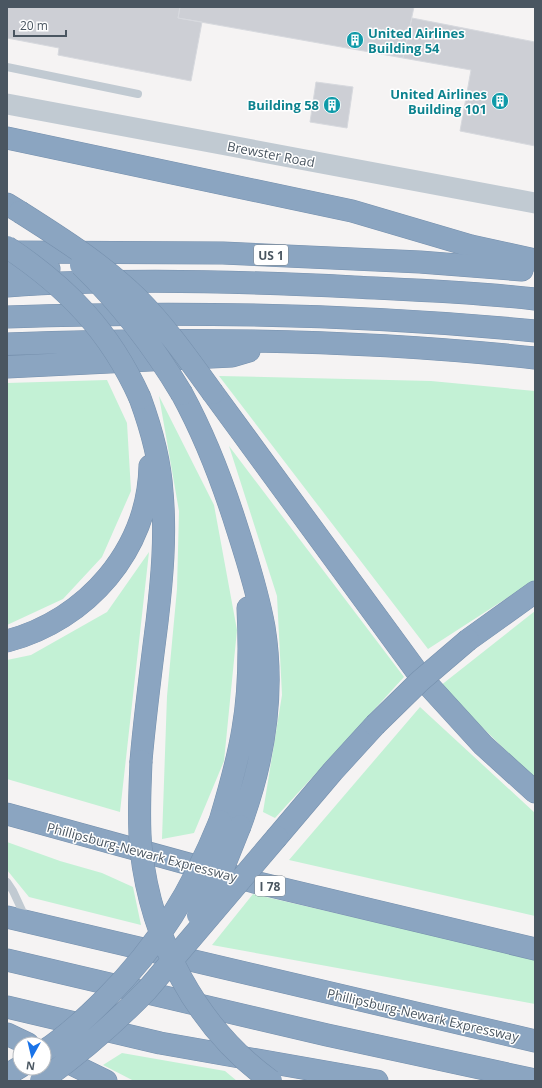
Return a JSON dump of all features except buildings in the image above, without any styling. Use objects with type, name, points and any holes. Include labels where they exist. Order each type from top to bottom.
[{"type":"highway","points":[[7,138],[352,211],[471,246],[535,260]]},
{"type":"highway","points":[[7,152],[138,165]]},
{"type":"highway","points":[[13,208],[84,254],[112,276],[157,320],[177,344],[420,676],[483,745],[535,792]]},
{"type":"highway","points":[[13,208],[73,258],[109,295],[163,363],[195,417],[231,508],[256,590],[266,644],[268,678],[267,716],[262,753],[252,791],[199,868],[168,924],[150,949],[129,974],[95,1009],[71,1031],[52,1045]]},
{"type":"highway","points":[[7,247],[48,277],[72,298],[93,321],[120,359],[140,398],[151,431],[158,462],[164,523],[161,585],[141,761],[140,819],[141,848],[145,880],[152,908],[167,948],[181,978],[196,1004],[216,1030],[237,1052],[271,1081]]},
{"type":"highway","name":"US 1","points":[[7,252],[230,253],[420,262],[535,271]]},
{"type":"highway","points":[[7,269],[128,271],[187,281]]},
{"type":"highway","points":[[7,286],[65,282],[187,281],[315,285],[456,292],[535,299]]},
{"type":"highway","points":[[7,317],[162,314],[289,316],[408,322],[535,331]]},
{"type":"highway","points":[[7,344],[160,341],[279,342],[394,347],[535,358]]},
{"type":"highway","points":[[7,367],[232,356],[279,342]]},
{"type":"highway","points":[[7,641],[44,629],[79,606],[108,577],[131,544],[145,505],[150,476],[147,430],[140,398]]},
{"type":"highway","points":[[41,1081],[81,1052],[107,1030],[147,990],[333,771],[375,725],[420,681],[468,640],[535,592]]},
{"type":"highway","name":"Phillipsburg-Newark Expressway","points":[[7,814],[254,882],[535,949]]},
{"type":"highway","points":[[147,990],[198,916],[219,876],[230,823]]},
{"type":"highway","name":"Phillipsburg-Newark Expressway","points":[[17,919],[61,931],[302,988],[535,1041]]},
{"type":"highway","points":[[7,960],[327,1035],[535,1080]]},
{"type":"highway","points":[[302,988],[535,1029]]},
{"type":"highway","points":[[7,1007],[167,1044],[377,1081]]},
{"type":"highway","points":[[52,1055],[106,1081]]},
{"type":"street","name":"Brewster Road","points":[[7,104],[535,204]]},
{"type":"lane","points":[[7,67],[138,94]]},
{"type":"lane","points":[[7,882],[13,891],[17,919]]},
{"type":"green space","points":[[219,376],[431,381],[535,391],[535,580],[428,649]]},
{"type":"green space","points":[[107,380],[127,423],[131,491],[102,557],[63,599],[7,625],[7,383]]},
{"type":"green space","points":[[159,396],[214,505],[237,630],[224,761],[194,833],[162,839],[167,696],[177,589],[179,511]]},
{"type":"green space","points":[[229,446],[404,677],[275,818],[263,812],[282,695],[277,596]]},
{"type":"green space","points":[[149,552],[120,812],[7,779],[7,660],[31,655],[107,612]]},
{"type":"green space","points":[[535,611],[535,777],[530,774],[440,686]]},
{"type":"green space","points":[[420,707],[535,813],[535,916],[289,860]]},
{"type":"green space","points":[[7,842],[60,861],[102,873],[133,887],[141,925],[29,897],[7,870]]},
{"type":"green space","points":[[253,894],[535,959],[535,1004],[212,945]]},
{"type":"green space","points":[[122,1053],[225,1071],[237,1081],[134,1081],[103,1065]]},
{"type":"place","name":"United Airlines Building 54","points":[[355,40]]},
{"type":"place","name":"United Airlines Building 101","points":[[500,101]]},
{"type":"place","name":"Building 58","points":[[332,105]]}]
